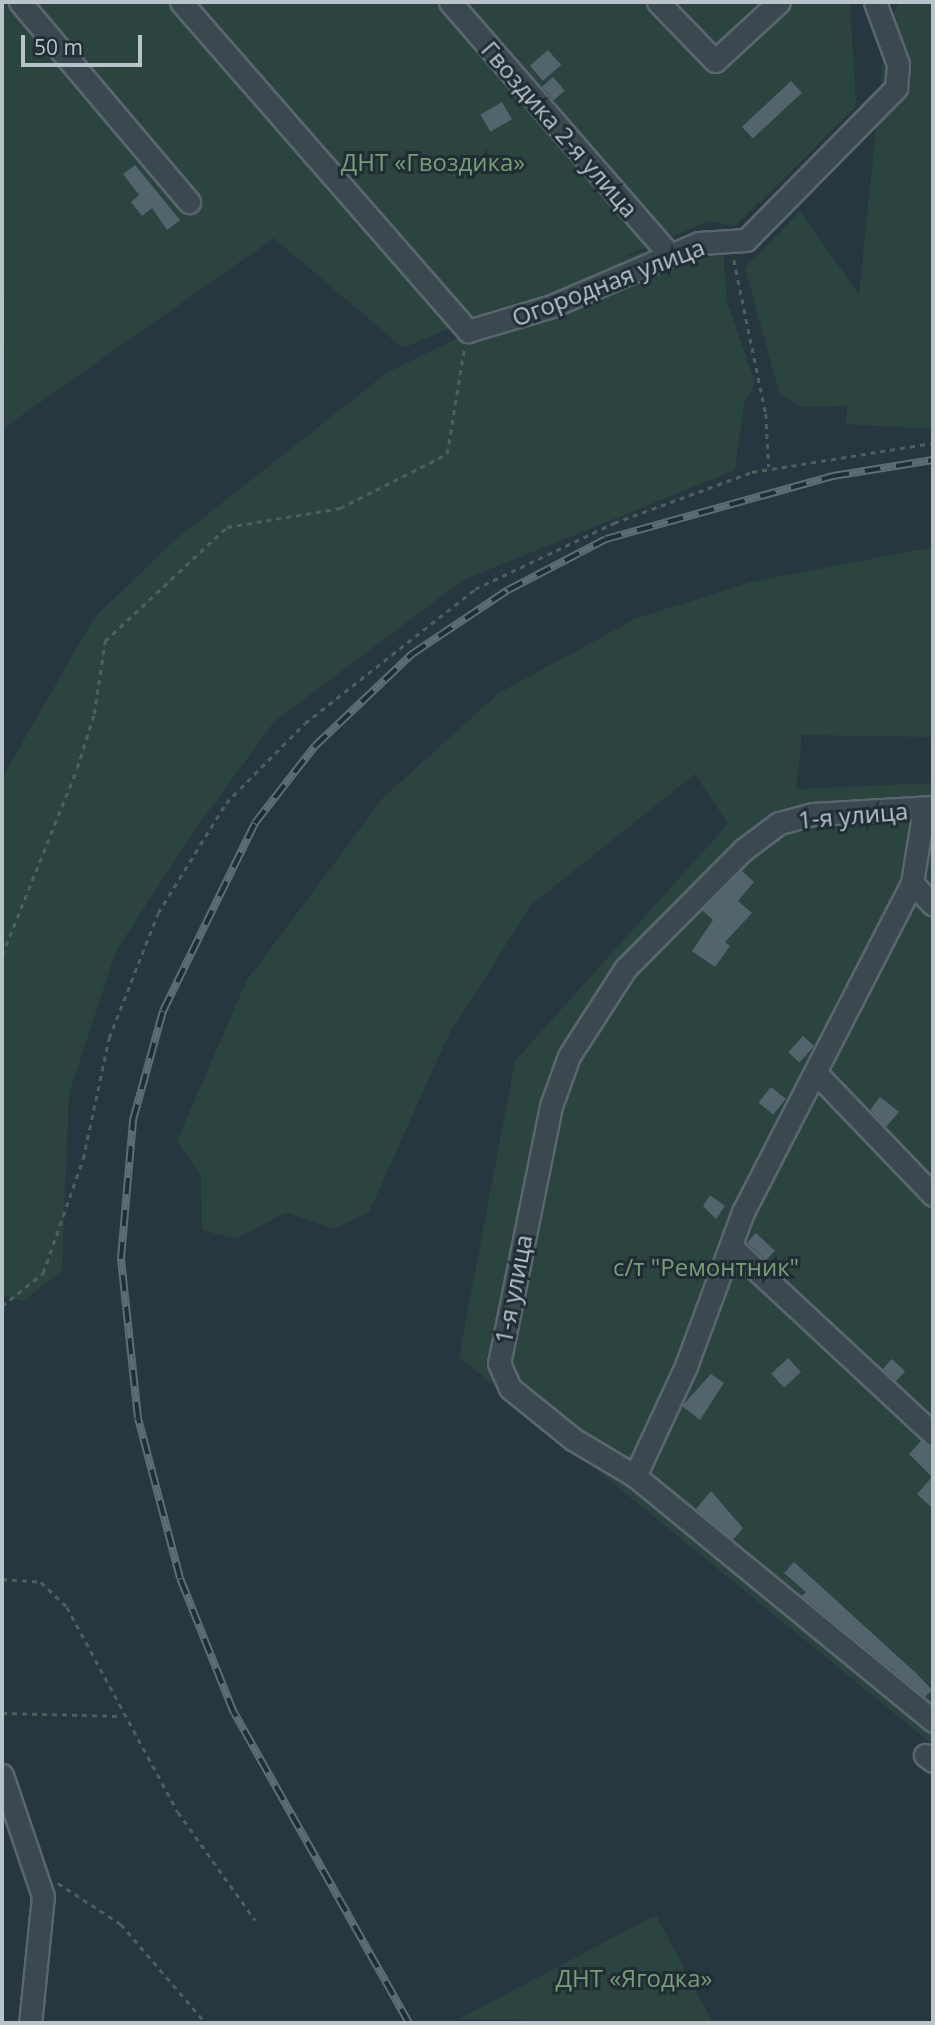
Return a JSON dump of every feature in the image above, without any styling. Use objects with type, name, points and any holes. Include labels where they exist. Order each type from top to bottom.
[{"type":"street","points":[[20,2],[189,202]]},
{"type":"street","points":[[181,2],[460,327]]},
{"type":"street","name":"Гвоздика 2-я улица","points":[[450,2],[670,256]]},
{"type":"street","points":[[658,2],[715,61],[779,2]]},
{"type":"street","name":"Огородная улица","points":[[460,327],[478,330],[552,306],[708,241],[730,243],[746,240],[896,88],[898,65],[874,2]]},
{"type":"street","name":"1-я улица","points":[[929,808],[912,883],[743,1212],[734,1249],[719,1268],[686,1366],[635,1476],[620,1472],[510,1388],[499,1363],[551,1106],[569,1056],[625,970],[743,850],[779,823],[813,814],[929,808]]},
{"type":"street","points":[[912,883],[933,905]]},
{"type":"street","points":[[816,1073],[933,1195]]},
{"type":"street","points":[[734,1249],[933,1434]]},
{"type":"street","points":[[635,1476],[933,1721]]},
{"type":"street","points":[[2,1775],[37,1865],[43,1896],[30,2023]]},
{"type":"path","points":[[730,243],[766,414],[769,469]]},
{"type":"path","points":[[2,955],[77,768],[94,714],[105,641],[227,527],[340,508],[447,454],[465,355],[460,327]]},
{"type":"path","points":[[2,1306],[43,1273],[83,1158],[108,1038],[158,913],[226,803],[305,723],[475,589],[614,523],[769,469],[933,443]]},
{"type":"path","points":[[2,1579],[41,1582],[67,1607],[122,1716],[178,1812],[255,1920]]},
{"type":"path","points":[[2,1713],[122,1716]]},
{"type":"path","points":[[37,1865],[121,1924],[206,2023]]},
{"type":"green space","name":"ДНТ «Гвоздика»","points":[[2,2],[850,2],[856,107],[735,226],[709,221],[611,262],[657,247],[723,250],[727,301],[755,383],[744,403],[735,470],[463,580],[274,722],[196,828],[116,951],[69,1093],[62,1270],[24,1301],[2,1295],[2,778],[94,618],[175,540],[388,372],[462,336],[463,323],[403,348],[274,238],[5,427]]},
{"type":"green space","points":[[900,2],[933,2],[933,429],[846,424],[847,406],[802,407],[780,395],[745,268],[800,211],[859,295],[887,22]]},
{"type":"green space","name":"с/т \"Ремонтник\"","points":[[933,547],[933,737],[802,735],[796,789],[933,783],[933,1745],[459,1357],[515,1061],[728,824],[695,774],[531,905],[448,1036],[369,1212],[334,1229],[286,1212],[236,1239],[202,1230],[201,1176],[177,1141],[247,980],[383,798],[499,693],[637,618],[755,581]]},
{"type":"green space","name":"ДНТ «Ягодка»","points":[[656,1915],[713,2023],[459,2019]]},
{"type":"building","points":[[548,50],[561,65],[543,81],[530,66]]},
{"type":"building","points":[[553,77],[565,91],[553,100],[542,87]]},
{"type":"building","points":[[791,81],[802,93],[753,138],[742,127]]},
{"type":"building","points":[[502,102],[512,119],[490,132],[480,114]]},
{"type":"building","points":[[135,165],[180,220],[167,230],[152,208],[142,216],[131,202],[139,195],[123,174]]},
{"type":"building","points":[[741,870],[754,882],[738,901],[752,913],[725,942],[730,946],[715,967],[692,951],[713,920],[702,910]]},
{"type":"building","points":[[803,1036],[814,1046],[799,1062],[788,1052]]},
{"type":"building","points":[[771,1087],[786,1099],[773,1115],[758,1103]]},
{"type":"building","points":[[880,1097],[899,1112],[886,1127],[870,1110]]},
{"type":"building","points":[[710,1195],[725,1206],[716,1219],[703,1206]]},
{"type":"building","points":[[756,1233],[775,1251],[766,1260],[747,1243]]},
{"type":"building","points":[[788,1358],[801,1372],[784,1388],[771,1374]]},
{"type":"building","points":[[892,1359],[905,1371],[896,1382],[882,1369]]},
{"type":"building","points":[[711,1374],[724,1383],[700,1420],[682,1406]]},
{"type":"building","points":[[921,1441],[933,1449],[933,1509],[917,1494],[932,1477],[909,1454]]},
{"type":"building","points":[[711,1491],[743,1528],[733,1540],[696,1509]]},
{"type":"building","points":[[794,1562],[932,1690],[925,1697],[802,1596],[806,1592],[784,1573]]},
{"type":"railway","points":[[409,2023],[234,1713],[180,1578],[138,1418],[121,1258],[133,1120],[163,1011],[255,823],[315,746],[412,654],[508,590],[606,539],[833,476],[933,460]]}]
